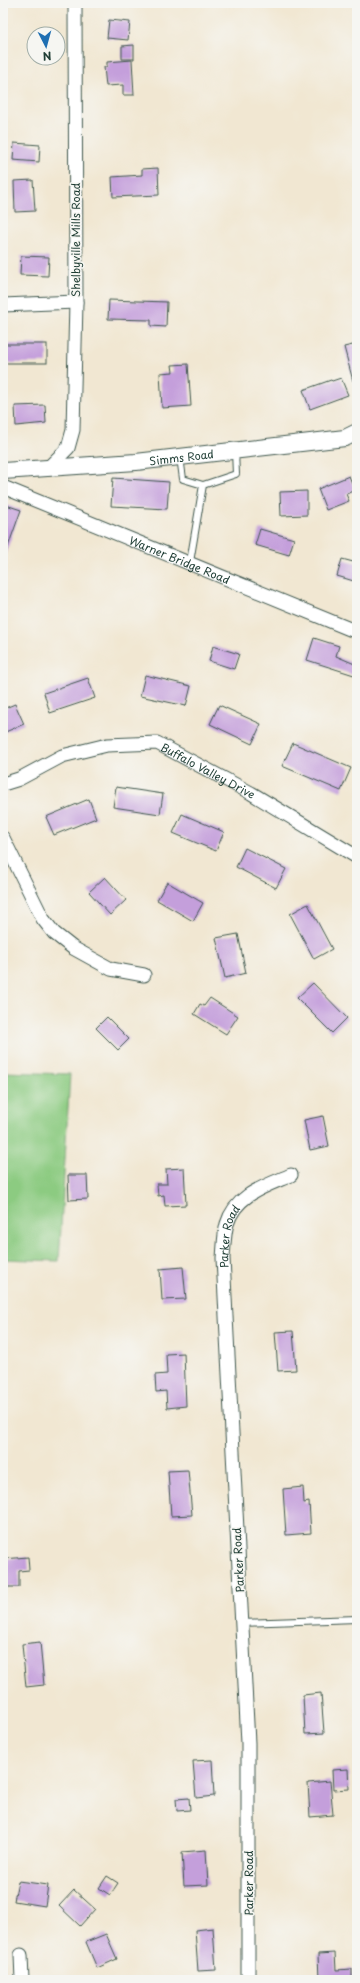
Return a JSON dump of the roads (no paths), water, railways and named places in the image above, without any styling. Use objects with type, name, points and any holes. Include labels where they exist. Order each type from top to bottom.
[{"type":"street","name":"Shelbyville Mills Road","points":[[48,468],[68,448],[73,430],[76,302],[75,3]]},
{"type":"street","points":[[3,305],[76,302]]},
{"type":"street","name":"Simms Road","points":[[3,470],[136,462],[345,438],[357,432]]},
{"type":"street","name":"Warner Bridge Road","points":[[3,487],[190,562],[357,632]]},
{"type":"street","name":"Buffalo Valley Drive","points":[[3,784],[19,779],[62,756],[107,745],[157,743],[251,793],[357,857]]},
{"type":"street","points":[[3,838],[43,919],[54,933],[73,948],[111,969],[144,975]]},
{"type":"street","name":"Parker Road","points":[[248,1980],[248,1743],[223,1258],[227,1224],[236,1205],[250,1194],[291,1175]]},
{"type":"street","points":[[21,1955],[22,1980]]},
{"type":"lane","points":[[180,457],[183,479],[203,485],[236,474],[236,451]]},
{"type":"lane","points":[[190,562],[203,485]]},
{"type":"lane","points":[[242,1624],[357,1619]]}]
